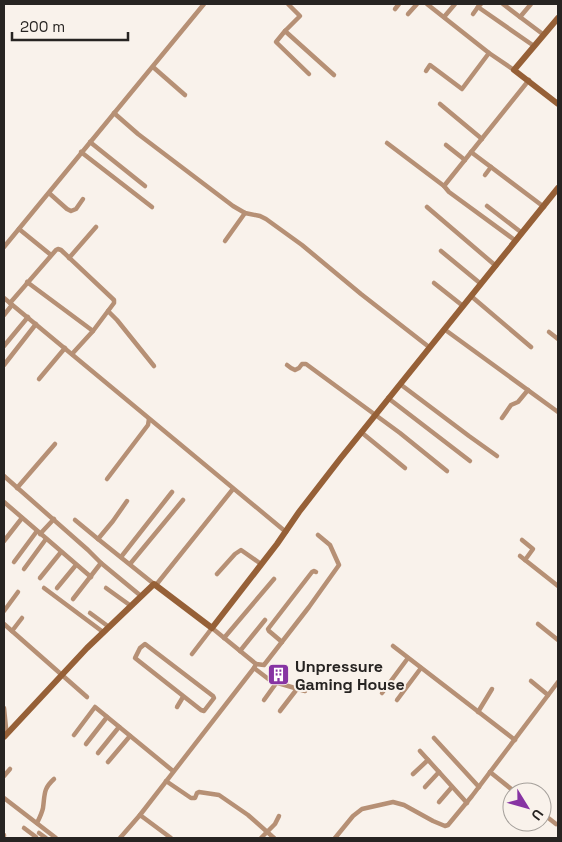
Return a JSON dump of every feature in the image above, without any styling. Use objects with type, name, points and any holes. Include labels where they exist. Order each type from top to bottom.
[{"type":"street","points":[[4,247],[204,4]]},
{"type":"street","points":[[288,4],[300,16],[276,42],[309,74]]},
{"type":"street","points":[[395,9],[399,4]]},
{"type":"street","points":[[408,14],[417,4]]},
{"type":"street","points":[[427,4],[558,104]]},
{"type":"street","points":[[444,17],[454,4]]},
{"type":"street","points":[[503,4],[544,35]]},
{"type":"street","points":[[520,17],[531,4]]},
{"type":"street","points":[[473,14],[480,5],[534,46]]},
{"type":"street","points":[[514,70],[558,20]]},
{"type":"street","points":[[285,31],[334,75]]},
{"type":"street","points":[[426,71],[430,65],[462,88],[489,53]]},
{"type":"street","points":[[153,67],[185,95]]},
{"type":"street","points":[[444,186],[529,80]]},
{"type":"street","points":[[440,104],[482,139]]},
{"type":"street","points":[[114,113],[138,134],[233,206],[245,213],[263,218],[304,246],[361,294],[429,347]]},
{"type":"street","points":[[90,142],[145,186]]},
{"type":"street","points":[[387,143],[516,241]]},
{"type":"street","points":[[446,145],[465,160]]},
{"type":"street","points":[[81,152],[152,207]]},
{"type":"street","points":[[471,152],[544,207]]},
{"type":"street","points":[[485,175],[492,167]]},
{"type":"street","points":[[192,654],[277,544],[320,484],[558,188]]},
{"type":"street","points":[[49,193],[71,211],[76,209],[83,199]]},
{"type":"street","points":[[487,206],[522,233]]},
{"type":"street","points":[[427,207],[496,266]]},
{"type":"street","points":[[225,241],[245,213]]},
{"type":"street","points":[[69,258],[96,227]]},
{"type":"street","points":[[19,229],[51,255]]},
{"type":"street","points":[[4,315],[27,282],[58,249],[114,299],[114,303],[93,331],[72,354]]},
{"type":"street","points":[[441,251],[481,284]]},
{"type":"street","points":[[27,282],[93,331]]},
{"type":"street","points":[[434,284],[463,306]]},
{"type":"street","points":[[472,296],[531,347]]},
{"type":"street","points":[[4,298],[286,532]]},
{"type":"street","points":[[108,311],[154,366]]},
{"type":"street","points":[[4,346],[28,317]]},
{"type":"street","points":[[4,365],[36,324]]},
{"type":"street","points":[[444,329],[558,411]]},
{"type":"street","points":[[549,332],[558,339]]},
{"type":"street","points":[[39,379],[65,348]]},
{"type":"street","points":[[287,365],[295,370],[302,364],[306,364],[400,433],[447,471]]},
{"type":"street","points":[[400,384],[497,456]]},
{"type":"street","points":[[502,418],[511,405],[518,402],[528,390]]},
{"type":"street","points":[[388,398],[470,462]]},
{"type":"street","points":[[106,479],[148,425],[149,419]]},
{"type":"street","points":[[361,432],[405,468]]},
{"type":"street","points":[[17,488],[55,444]]},
{"type":"street","points":[[4,477],[54,519],[101,564],[141,596]]},
{"type":"street","points":[[4,708],[6,728],[9,731],[103,632],[155,585],[233,489]]},
{"type":"street","points":[[121,557],[172,492]]},
{"type":"street","points":[[130,564],[183,500]]},
{"type":"street","points":[[98,539],[127,501]]},
{"type":"street","points":[[4,510],[6,503],[91,577]]},
{"type":"street","points":[[4,541],[22,518]]},
{"type":"street","points":[[14,562],[38,532],[54,519]]},
{"type":"street","points":[[76,520],[240,651],[266,678],[305,691]]},
{"type":"street","points":[[120,838],[140,815],[255,666],[264,665],[339,565],[330,544],[318,536]]},
{"type":"street","points":[[24,569],[46,539]]},
{"type":"street","points":[[522,540],[533,549],[525,560]]},
{"type":"street","points":[[218,574],[235,554],[241,550],[261,564]]},
{"type":"street","points":[[40,578],[61,552]]},
{"type":"street","points":[[520,556],[558,586]]},
{"type":"street","points":[[73,599],[101,564]]},
{"type":"street","points":[[56,588],[76,565]]},
{"type":"street","points":[[282,642],[268,629],[312,572],[316,572]]},
{"type":"street","points":[[224,638],[274,579]]},
{"type":"street","points":[[44,588],[103,632]]},
{"type":"street","points":[[106,588],[131,606]]},
{"type":"street","points":[[4,610],[18,592]]},
{"type":"street","points":[[90,613],[109,627]]},
{"type":"street","points":[[12,631],[22,618]]},
{"type":"street","points":[[240,651],[265,620]]},
{"type":"street","points":[[4,624],[87,697]]},
{"type":"street","points":[[538,624],[558,640]]},
{"type":"street","points":[[147,644],[213,696],[214,698],[210,704],[203,711],[135,658],[136,655],[147,644]]},
{"type":"street","points":[[392,646],[515,740]]},
{"type":"street","points":[[382,693],[408,658]]},
{"type":"street","points":[[398,700],[421,668]]},
{"type":"street","points":[[531,680],[548,694]]},
{"type":"street","points":[[264,700],[277,682]]},
{"type":"street","points":[[335,838],[353,816],[362,809],[393,802],[404,805],[445,826],[451,823],[558,682]]},
{"type":"street","points":[[280,711],[297,689]]},
{"type":"street","points":[[478,712],[492,689]]},
{"type":"street","points":[[177,707],[184,697]]},
{"type":"street","points":[[210,704],[220,711]]},
{"type":"street","points":[[74,735],[95,707],[173,771]]},
{"type":"street","points":[[86,744],[107,717]]},
{"type":"street","points":[[98,753],[119,727]]},
{"type":"street","points":[[108,762],[130,736]]},
{"type":"street","points":[[434,738],[479,787]]},
{"type":"street","points":[[420,751],[467,802]]},
{"type":"street","points":[[413,774],[428,760]]},
{"type":"street","points":[[4,776],[10,769]]},
{"type":"street","points":[[424,786],[439,772]]},
{"type":"street","points":[[490,772],[502,782]]},
{"type":"street","points":[[37,823],[43,810],[44,792],[54,778]]},
{"type":"street","points":[[166,781],[191,798],[195,798],[199,792],[219,795],[248,815],[274,838]]},
{"type":"street","points":[[438,802],[452,787]]},
{"type":"street","points":[[4,800],[56,838]]},
{"type":"street","points":[[140,815],[171,838]]},
{"type":"street","points":[[261,838],[279,816]]},
{"type":"street","points":[[552,821],[556,824]]},
{"type":"street","points":[[24,828],[37,836],[46,838]]},
{"type":"street","points":[[37,836],[43,828]]},
{"type":"place","name":"Unpressure Gaming House","points":[[279,675]]}]
